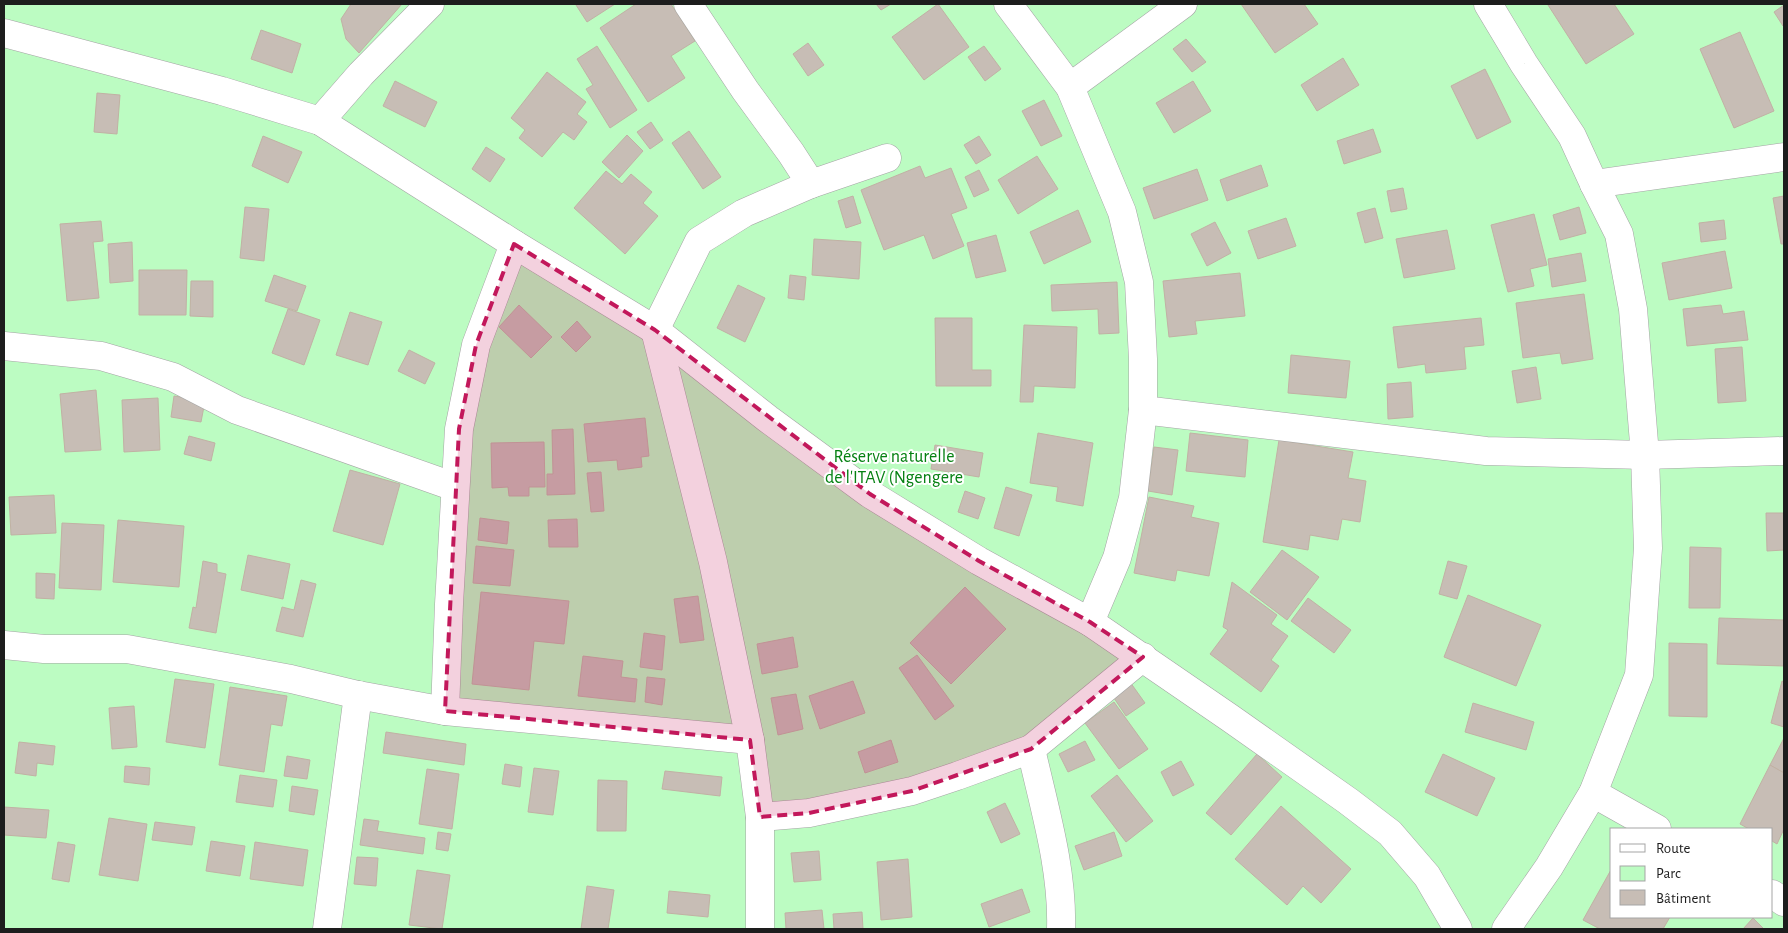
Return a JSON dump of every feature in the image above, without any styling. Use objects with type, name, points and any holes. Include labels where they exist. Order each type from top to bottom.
[{"type":"street","points":[[320,121],[361,74],[430,4]]},
{"type":"street","points":[[688,4],[811,184]]},
{"type":"street","points":[[1008,4],[1070,87],[1122,212],[1139,282],[1143,359],[1143,410],[1133,498],[1116,558],[1090,622]]},
{"type":"street","points":[[1070,87],[1184,4]]},
{"type":"street","points":[[1488,4],[1524,64],[1572,136],[1619,234],[1633,309],[1645,456],[1648,548],[1639,675],[1593,793],[1549,866],[1506,929]]},
{"type":"street","points":[[4,33],[222,91],[320,121],[514,244],[655,330],[768,419],[870,494],[979,561],[1090,622],[1348,801],[1390,832],[1427,876],[1458,929]]},
{"type":"street","points":[[1594,184],[1784,157]]},
{"type":"street","points":[[760,929],[760,817],[750,740],[713,562],[655,330],[699,242],[744,213],[811,184],[887,158]]},
{"type":"street","points":[[445,711],[455,487],[460,428],[476,345],[514,244]]},
{"type":"street","points":[[4,346],[101,356],[173,377],[237,410],[455,487]]},
{"type":"street","points":[[1143,410],[1486,451],[1645,456],[1784,451]]},
{"type":"street","points":[[4,645],[44,649],[126,649],[291,679],[358,695],[445,711],[750,740]]},
{"type":"street","points":[[760,817],[809,813],[912,791],[1031,749],[1143,657]]},
{"type":"street","points":[[327,929],[358,695]]},
{"type":"street","points":[[1031,749],[1052,846],[1062,904],[1061,929]]},
{"type":"street","points":[[1593,793],[1655,828]]},
{"type":"street","points":[[1773,895],[1784,902]]},
{"type":"highlighted area","points":[[514,244],[655,330],[870,494],[979,561],[1090,622],[1143,657],[1031,749],[912,791],[809,813],[760,817],[750,740],[445,711],[459,429],[476,345]]},
{"type":"green space","name":"Réserve naturelle de l'ITAV (Ngengere","points":[[4,4],[1784,4],[1784,929],[4,929]]},
{"type":"building","points":[[351,4],[402,4],[359,53],[346,39],[341,19]]},
{"type":"building","points":[[577,4],[615,4],[587,22]]},
{"type":"building","points":[[636,4],[671,4],[695,41],[671,56],[685,78],[648,102],[600,28]]},
{"type":"building","points":[[876,4],[891,4],[881,10]]},
{"type":"building","points":[[938,4],[969,47],[924,80],[892,37]]},
{"type":"building","points":[[1241,4],[1304,4],[1318,24],[1275,53]]},
{"type":"building","points":[[1614,4],[1634,34],[1586,64],[1548,5]]},
{"type":"building","points":[[1784,5],[1784,25],[1783,26],[1774,12]]},
{"type":"building","points":[[261,30],[301,44],[292,73],[251,59]]},
{"type":"building","points":[[1740,32],[1774,111],[1734,128],[1700,49]]},
{"type":"building","points":[[1186,39],[1206,62],[1192,72],[1173,49]]},
{"type":"building","points":[[808,43],[824,65],[808,76],[793,54]]},
{"type":"building","points":[[597,46],[637,110],[610,128],[586,89],[593,85],[577,59]]},
{"type":"building","points":[[984,46],[1001,69],[985,81],[968,57]]},
{"type":"building","points":[[1343,58],[1359,85],[1317,111],[1301,85]]},
{"type":"building","points":[[1485,69],[1511,122],[1477,139],[1451,86]]},
{"type":"building","points":[[547,72],[586,102],[577,114],[587,122],[574,140],[563,132],[542,157],[519,138],[525,130],[511,118]]},
{"type":"building","points":[[395,81],[437,102],[425,127],[383,106]]},
{"type":"building","points":[[1193,81],[1211,111],[1174,133],[1156,103]]},
{"type":"building","points":[[97,93],[120,95],[117,134],[94,132]]},
{"type":"building","points":[[1044,100],[1062,136],[1041,146],[1022,111]]},
{"type":"building","points":[[651,122],[663,140],[650,149],[637,132]]},
{"type":"building","points":[[1373,129],[1381,152],[1344,164],[1337,141]]},
{"type":"building","points":[[689,131],[721,177],[703,189],[672,143]]},
{"type":"building","points":[[627,135],[643,151],[619,178],[602,162]]},
{"type":"building","points":[[263,136],[302,152],[288,183],[252,166]]},
{"type":"building","points":[[979,136],[991,155],[976,164],[964,145]]},
{"type":"building","points":[[486,147],[505,159],[490,182],[472,169]]},
{"type":"building","points":[[1037,156],[1058,189],[1018,214],[998,180]]},
{"type":"building","points":[[1261,165],[1268,186],[1227,201],[1220,180]]},
{"type":"building","points":[[920,166],[925,178],[951,168],[967,208],[951,214],[964,246],[933,259],[924,235],[884,250],[861,190]]},
{"type":"building","points":[[1197,169],[1208,200],[1154,219],[1143,188]]},
{"type":"building","points":[[979,170],[989,190],[974,197],[965,177]]},
{"type":"building","points":[[606,171],[622,184],[631,174],[652,192],[643,203],[658,216],[625,254],[574,208]]},
{"type":"building","points":[[1403,188],[1407,209],[1391,212],[1387,191]]},
{"type":"building","points":[[853,196],[861,223],[846,228],[838,201]]},
{"type":"building","points":[[1784,196],[1784,244],[1781,244],[1773,198]]},
{"type":"building","points":[[245,207],[269,209],[264,261],[240,258]]},
{"type":"building","points":[[1579,207],[1586,233],[1560,240],[1553,215]]},
{"type":"building","points":[[1375,208],[1383,238],[1365,243],[1357,213]]},
{"type":"building","points":[[1078,210],[1091,242],[1044,264],[1030,232]]},
{"type":"building","points":[[1534,214],[1547,265],[1530,269],[1534,286],[1508,292],[1491,225]]},
{"type":"building","points":[[1286,218],[1296,246],[1258,259],[1248,231]]},
{"type":"building","points":[[1724,220],[1726,239],[1701,242],[1699,223]]},
{"type":"building","points":[[101,221],[103,241],[93,242],[99,298],[67,301],[60,224]]},
{"type":"building","points":[[1215,222],[1231,253],[1207,266],[1191,234]]},
{"type":"building","points":[[1447,230],[1455,269],[1404,278],[1396,239]]},
{"type":"building","points":[[996,235],[1006,271],[976,278],[967,243]]},
{"type":"building","points":[[814,239],[861,242],[859,279],[812,275]]},
{"type":"building","points":[[132,242],[133,281],[110,283],[108,244]]},
{"type":"building","points":[[1725,251],[1732,288],[1669,300],[1662,263]]},
{"type":"building","points":[[1581,253],[1586,281],[1552,287],[1548,259]]},
{"type":"building","points":[[139,270],[187,270],[186,315],[139,315]]},
{"type":"building","points":[[1240,273],[1245,316],[1195,321],[1197,334],[1169,337],[1163,281]]},
{"type":"building","points":[[274,275],[306,286],[297,311],[265,301]]},
{"type":"building","points":[[790,275],[806,277],[804,300],[788,298]]},
{"type":"building","points":[[191,281],[213,281],[213,317],[190,316]]},
{"type":"building","points":[[1117,282],[1119,333],[1099,334],[1098,309],[1052,311],[1051,285]]},
{"type":"building","points":[[738,285],[765,298],[745,342],[717,328]]},
{"type":"building","points":[[1584,294],[1593,359],[1562,364],[1560,353],[1523,358],[1516,303]]},
{"type":"building","points":[[519,305],[552,337],[531,358],[499,327]]},
{"type":"building","points":[[1721,305],[1723,314],[1744,311],[1748,340],[1687,346],[1683,309]]},
{"type":"building","points":[[288,309],[320,320],[304,365],[272,353]]},
{"type":"building","points":[[350,312],[382,322],[368,365],[336,355]]},
{"type":"building","points":[[935,318],[972,318],[972,370],[991,370],[991,386],[936,386]]},
{"type":"building","points":[[1481,318],[1484,345],[1464,347],[1466,369],[1426,373],[1425,364],[1398,368],[1393,327]]},
{"type":"building","points":[[577,321],[591,337],[576,352],[561,337]]},
{"type":"building","points":[[1024,325],[1077,327],[1075,388],[1034,386],[1033,402],[1020,402]]},
{"type":"building","points":[[1742,347],[1746,401],[1718,403],[1715,349]]},
{"type":"building","points":[[409,350],[435,363],[425,384],[398,371]]},
{"type":"building","points":[[1291,355],[1350,361],[1346,398],[1288,393]]},
{"type":"building","points":[[1536,367],[1541,399],[1517,403],[1512,371]]},
{"type":"building","points":[[1411,382],[1413,417],[1388,419],[1387,384]]},
{"type":"building","points":[[96,390],[101,450],[65,452],[60,394]]},
{"type":"building","points":[[174,396],[205,401],[201,422],[171,417]]},
{"type":"building","points":[[158,398],[160,450],[124,452],[122,400]]},
{"type":"building","points":[[645,418],[649,456],[641,457],[642,467],[618,470],[617,460],[588,462],[584,424]]},
{"type":"building","points":[[573,429],[575,494],[547,495],[547,474],[553,474],[552,430]]},
{"type":"building","points":[[1038,433],[1093,443],[1083,506],[1056,501],[1058,487],[1030,483]]},
{"type":"building","points":[[1190,433],[1248,440],[1245,477],[1186,471]]},
{"type":"building","points":[[189,436],[215,443],[211,461],[184,454]]},
{"type":"building","points":[[1279,440],[1353,452],[1348,478],[1366,481],[1360,522],[1342,519],[1338,540],[1310,535],[1308,550],[1263,542]]},
{"type":"building","points":[[544,442],[545,487],[529,487],[529,496],[509,496],[508,487],[492,488],[491,443]]},
{"type":"building","points":[[935,445],[983,453],[979,477],[931,469]]},
{"type":"building","points":[[1154,447],[1178,450],[1172,495],[1148,491]]},
{"type":"building","points":[[350,470],[400,484],[383,545],[333,531]]},
{"type":"building","points":[[601,472],[604,511],[591,512],[587,473]]},
{"type":"building","points":[[1006,487],[1032,495],[1019,536],[994,528]]},
{"type":"building","points":[[965,491],[985,498],[978,519],[958,512]]},
{"type":"building","points":[[54,495],[56,533],[11,535],[9,497]]},
{"type":"building","points":[[1149,497],[1194,506],[1191,517],[1219,523],[1209,576],[1177,570],[1175,581],[1134,573]]},
{"type":"building","points":[[1766,513],[1784,513],[1784,550],[1767,551]]},
{"type":"building","points":[[480,518],[509,522],[507,544],[478,540]]},
{"type":"building","points":[[577,519],[578,547],[549,547],[548,520]]},
{"type":"building","points":[[118,520],[184,526],[179,587],[113,582]]},
{"type":"building","points":[[62,523],[104,525],[101,590],[59,588]]},
{"type":"building","points":[[476,546],[514,550],[510,586],[473,583]]},
{"type":"building","points":[[1690,547],[1721,548],[1720,608],[1689,608]]},
{"type":"building","points":[[1282,550],[1319,577],[1287,620],[1250,592]]},
{"type":"building","points":[[248,555],[290,564],[283,599],[241,590]]},
{"type":"building","points":[[203,561],[217,564],[217,572],[226,574],[216,633],[189,628],[193,607],[196,608]]},
{"type":"building","points":[[1448,561],[1467,566],[1457,599],[1439,594]]},
{"type":"building","points":[[36,573],[55,574],[54,599],[36,598]]},
{"type":"building","points":[[301,580],[316,584],[303,637],[276,631],[282,607],[294,610]]},
{"type":"building","points":[[1232,582],[1277,615],[1271,624],[1288,636],[1271,660],[1279,666],[1261,692],[1210,654],[1228,630],[1223,627]]},
{"type":"building","points":[[965,587],[1006,629],[951,684],[910,643]]},
{"type":"building","points":[[481,592],[569,601],[564,644],[534,641],[529,690],[472,684]]},
{"type":"building","points":[[1468,595],[1541,625],[1516,686],[1444,657]]},
{"type":"building","points":[[698,596],[704,640],[680,643],[674,599]]},
{"type":"building","points":[[1308,598],[1351,630],[1334,653],[1291,621]]},
{"type":"building","points":[[1719,618],[1784,620],[1784,666],[1717,664]]},
{"type":"building","points":[[644,633],[665,636],[662,670],[640,667]]},
{"type":"building","points":[[793,637],[798,667],[762,674],[757,644]]},
{"type":"building","points":[[1669,643],[1707,644],[1707,717],[1669,716]]},
{"type":"building","points":[[917,655],[954,706],[935,720],[899,668]]},
{"type":"building","points":[[583,656],[623,661],[621,677],[637,679],[635,702],[578,696]]},
{"type":"building","points":[[647,677],[665,679],[662,705],[645,702]]},
{"type":"building","points":[[175,679],[214,684],[205,748],[166,742]]},
{"type":"building","points":[[853,681],[865,713],[820,729],[809,696]]},
{"type":"building","points":[[1782,681],[1784,682],[1784,727],[1771,723]]},
{"type":"building","points":[[1130,682],[1145,703],[1126,716],[1112,695]]},
{"type":"building","points":[[230,687],[287,696],[282,726],[271,724],[264,772],[219,765]]},
{"type":"building","points":[[796,694],[803,729],[778,735],[771,698]]},
{"type":"building","points":[[1114,702],[1148,749],[1119,769],[1085,723]]},
{"type":"building","points":[[1473,703],[1534,722],[1526,750],[1465,732]]},
{"type":"building","points":[[134,706],[137,747],[112,749],[109,708]]},
{"type":"building","points":[[386,732],[466,744],[464,765],[383,753]]},
{"type":"building","points":[[1784,738],[1784,773],[1770,765]]},
{"type":"building","points":[[891,740],[898,762],[865,773],[858,752]]},
{"type":"building","points":[[1085,741],[1095,760],[1068,772],[1059,754]]},
{"type":"building","points":[[19,742],[55,746],[53,765],[37,763],[36,776],[15,773]]},
{"type":"building","points":[[1257,754],[1282,777],[1231,835],[1206,813]]},
{"type":"building","points":[[1443,754],[1495,778],[1477,816],[1425,792]]},
{"type":"building","points":[[287,756],[310,760],[307,779],[284,776]]},
{"type":"building","points":[[1181,761],[1194,785],[1173,796],[1161,772]]},
{"type":"building","points":[[505,764],[522,767],[520,787],[502,784]]},
{"type":"building","points":[[1770,765],[1784,773],[1784,829],[1777,844],[1773,842],[1773,828],[1747,828],[1740,824]]},
{"type":"building","points":[[125,766],[150,768],[149,785],[124,782]]},
{"type":"building","points":[[534,768],[559,771],[553,815],[528,812]]},
{"type":"building","points":[[427,769],[459,774],[452,829],[419,824]]},
{"type":"building","points":[[665,771],[722,777],[720,796],[662,789]]},
{"type":"building","points":[[240,775],[277,780],[273,807],[236,802]]},
{"type":"building","points":[[1117,775],[1153,821],[1126,842],[1091,796]]},
{"type":"building","points":[[598,780],[627,781],[626,831],[597,831]]},
{"type":"building","points":[[292,786],[318,790],[314,815],[289,811]]},
{"type":"building","points":[[1005,803],[1020,834],[1001,843],[987,812]]},
{"type":"building","points":[[1281,806],[1351,869],[1321,903],[1303,886],[1287,905],[1235,859]]},
{"type":"building","points":[[4,807],[49,810],[46,838],[4,835]]},
{"type":"building","points":[[109,818],[147,824],[138,881],[99,875]]},
{"type":"building","points":[[364,819],[379,821],[377,831],[425,838],[423,854],[360,845]]},
{"type":"building","points":[[155,822],[195,827],[192,845],[152,840]]},
{"type":"building","points":[[438,832],[451,834],[448,851],[436,849]]},
{"type":"building","points":[[1114,832],[1122,856],[1084,870],[1075,846]]},
{"type":"building","points":[[211,841],[245,846],[240,876],[206,871]]},
{"type":"building","points":[[58,842],[75,845],[69,882],[52,879]]},
{"type":"building","points":[[255,842],[308,850],[303,886],[250,879]]},
{"type":"building","points":[[819,851],[821,880],[794,882],[791,853]]},
{"type":"building","points":[[357,857],[378,858],[376,886],[354,884]]},
{"type":"building","points":[[908,859],[912,917],[881,920],[877,862]]},
{"type":"building","points":[[417,870],[450,875],[442,929],[409,925]]},
{"type":"building","points":[[1610,872],[1610,918],[1669,918],[1663,929],[1600,929],[1583,920]]},
{"type":"building","points":[[587,886],[614,890],[608,929],[581,929]]},
{"type":"building","points":[[1022,889],[1030,912],[989,927],[981,904]]},
{"type":"building","points":[[669,891],[710,895],[708,917],[667,913]]},
{"type":"building","points":[[822,910],[824,929],[786,929],[785,913]]},
{"type":"building","points":[[862,912],[863,929],[834,929],[833,914]]},
{"type":"building","points":[[1753,918],[1764,929],[1743,929]]}]
